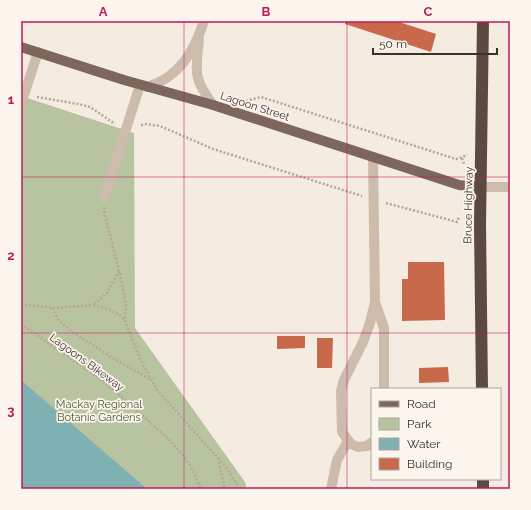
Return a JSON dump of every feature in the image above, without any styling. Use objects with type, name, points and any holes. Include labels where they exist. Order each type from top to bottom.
[{"type":"highway","name":"Bruce Highway","points":[[482,388],[480,232],[483,21]]},
{"type":"main road","name":"Lagoon Street","points":[[21,47],[143,86],[213,105],[459,185],[481,187]]},
{"type":"street","points":[[204,21],[200,35],[196,73],[201,88],[213,105]]},
{"type":"street","points":[[105,195],[126,128],[143,86],[168,79],[177,71],[200,35]]},
{"type":"street","points":[[21,104],[38,52]]},
{"type":"street","points":[[373,157],[376,302],[384,328],[384,388]]},
{"type":"street","points":[[481,187],[510,187]]},
{"type":"street","points":[[371,443],[367,446],[358,447],[348,441],[342,432],[341,391],[344,380],[363,342],[376,302]]},
{"type":"street","points":[[331,489],[337,460],[348,441]]},
{"type":"path","points":[[24,93],[90,107],[112,123],[126,128],[146,124],[160,126],[213,149],[374,199],[457,222],[459,218]]},
{"type":"path","points":[[261,97],[456,160],[462,158],[466,154],[472,154]]},
{"type":"path","points":[[462,158],[464,164]]},
{"type":"path","points":[[105,195],[104,211],[126,303],[125,320],[139,357],[157,390],[217,456],[240,489]]},
{"type":"path","points":[[93,305],[107,293],[119,271]]},
{"type":"path","points":[[21,304],[52,308],[93,305],[110,310],[125,320]]},
{"type":"path","points":[[52,308],[58,319],[71,331],[113,358],[152,380]]},
{"type":"path","name":"Lagoons Bikeway","points":[[21,324],[102,380],[170,440],[190,465],[201,489]]},
{"type":"path","points":[[217,456],[225,489]]},
{"type":"green space","name":"Mackay Regional Botanic Gardens","points":[[21,96],[134,133],[135,328],[245,482],[247,489],[21,489]]},
{"type":"water","points":[[21,380],[147,489],[21,489]]},
{"type":"building","points":[[345,21],[396,21],[436,34],[431,52],[345,24]]},
{"type":"building","points":[[408,262],[444,262],[445,320],[402,321],[402,279],[408,279]]},
{"type":"building","points":[[277,336],[305,336],[305,348],[277,349]]},
{"type":"building","points":[[317,338],[333,338],[332,368],[317,368]]},
{"type":"building","points":[[448,367],[449,382],[419,383],[419,368]]}]
